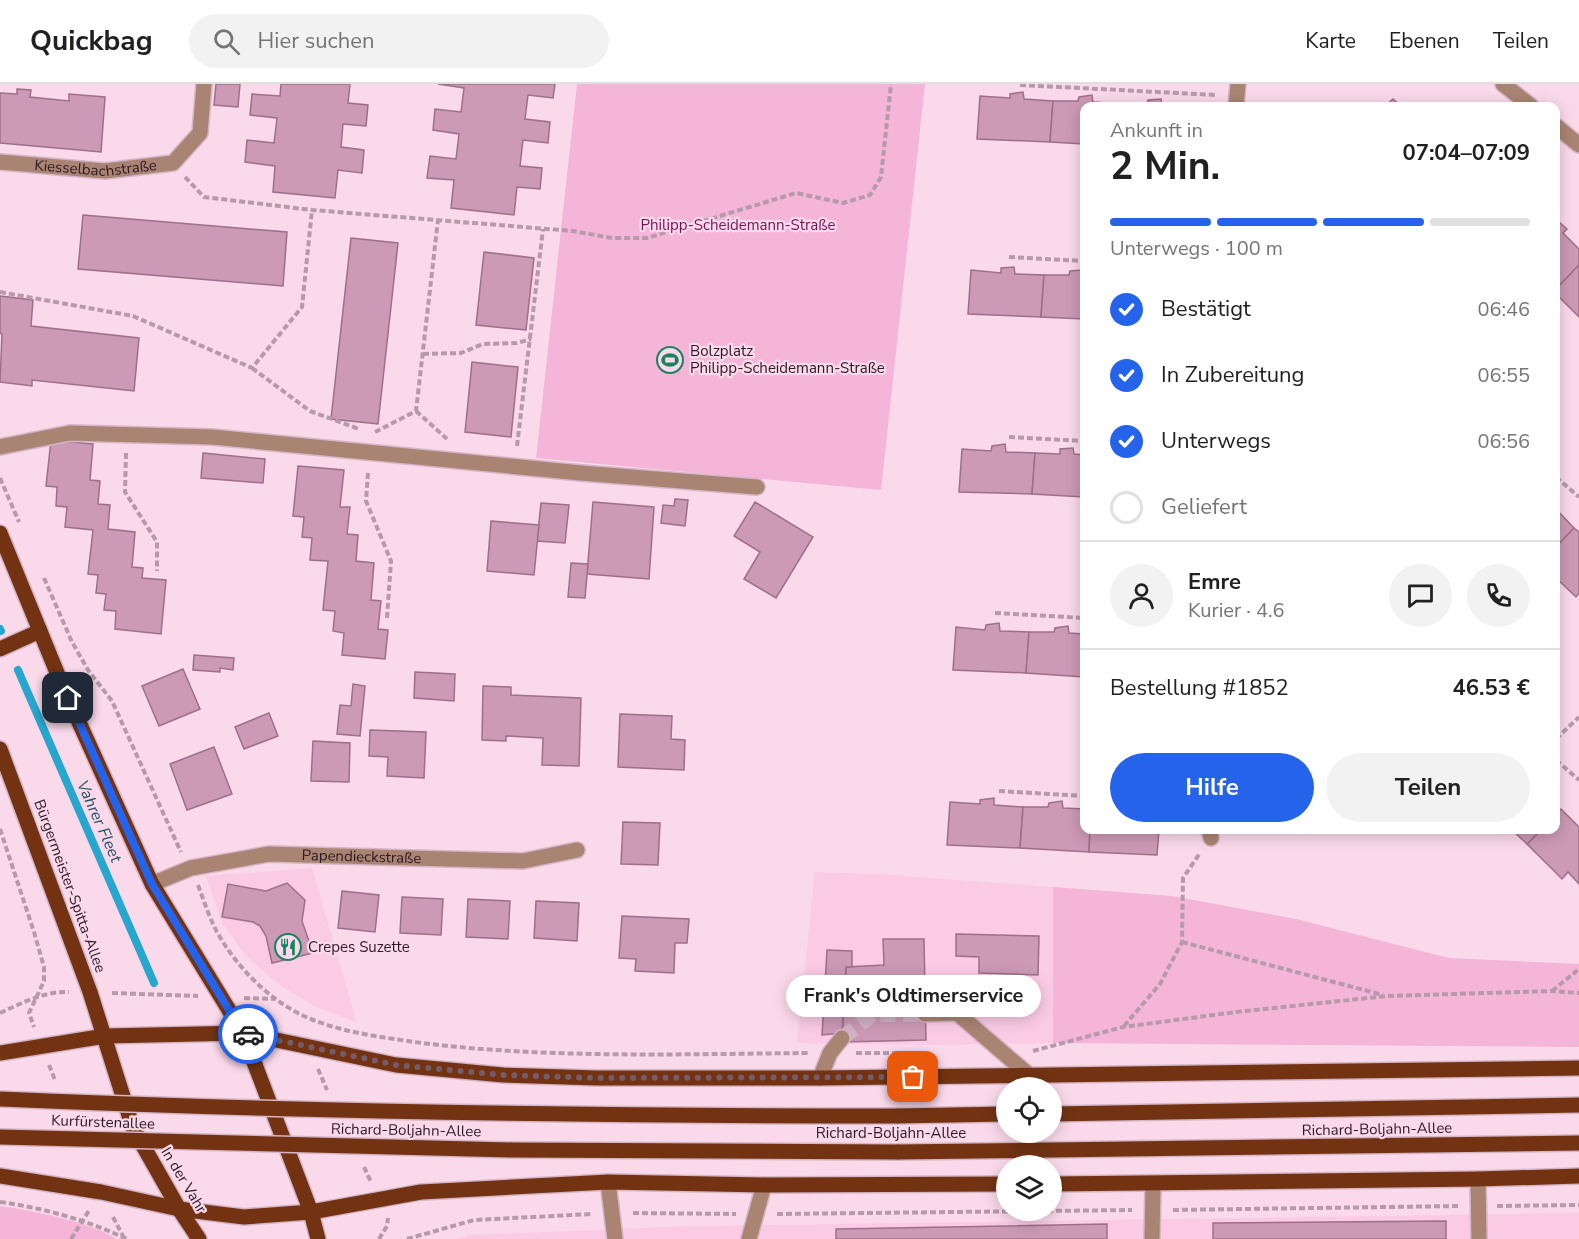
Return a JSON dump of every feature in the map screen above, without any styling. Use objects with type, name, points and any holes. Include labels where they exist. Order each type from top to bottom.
[{"type":"main road","points":[[0,533],[106,785],[152,884],[243,1033],[311,1212],[318,1239]]},
{"type":"main road","points":[[0,649],[40,632]]},
{"type":"main road","name":"Bürgermeister-Spitta-Allee","points":[[0,749],[105,1036]]},
{"type":"main road","points":[[0,1053],[105,1036],[243,1033],[396,1065],[503,1075],[597,1078],[820,1078],[1579,1068]]},
{"type":"main road","name":"In der Vahr","points":[[105,1036],[132,1128],[199,1239]]},
{"type":"main road","name":"Kurfürstenallee","points":[[0,1099],[193,1107]]},
{"type":"main road","name":"Richard-Boljahn-Allee","points":[[1062,1114],[1579,1105]]},
{"type":"main road","name":"Richard-Boljahn-Allee","points":[[193,1107],[512,1113],[897,1116],[996,1114]]},
{"type":"main road","name":"Kurfürstenallee","points":[[0,1137],[204,1143]]},
{"type":"main road","name":"Richard-Boljahn-Allee","points":[[204,1143],[525,1150],[897,1152],[1579,1143]]},
{"type":"main road","points":[[0,1176],[101,1192],[179,1209],[244,1217],[311,1212],[421,1192],[608,1182],[764,1185],[996,1184]]},
{"type":"main road","points":[[1062,1184],[1579,1176]]},
{"type":"street","name":"Kiesselbachstraße","points":[[0,162],[105,171],[173,163],[200,133],[204,84]]},
{"type":"street","points":[[1503,84],[1526,102]]},
{"type":"street","points":[[1560,129],[1579,145]]},
{"type":"street","points":[[0,447],[70,433],[212,437],[582,473],[757,487]]},
{"type":"street","name":"Papendieckstraße","points":[[152,884],[191,868],[269,854],[524,861],[576,850]]},
{"type":"street","points":[[925,1014],[957,1013],[1029,1075]]},
{"type":"street","points":[[820,1078],[830,1053],[842,1038]]},
{"type":"street","points":[[1478,1179],[1479,1239]]},
{"type":"street","points":[[608,1182],[615,1239]]},
{"type":"street","points":[[1152,1239],[1153,1184]]},
{"type":"street","points":[[749,1239],[764,1185]]},
{"type":"path","points":[[173,163],[204,197],[312,210],[543,229],[612,238],[647,238],[796,193],[843,203],[870,195],[881,177],[891,84]]},
{"type":"path","points":[[1020,85],[1237,96]]},
{"type":"path","points":[[252,368],[302,306],[312,210]]},
{"type":"path","points":[[416,411],[438,220]]},
{"type":"path","points":[[506,447],[517,448],[543,229]]},
{"type":"path","points":[[1009,257],[1080,261]]},
{"type":"path","points":[[0,292],[133,316],[252,368],[310,411],[361,430]]},
{"type":"path","points":[[423,354],[461,353],[483,344],[516,343],[531,339]]},
{"type":"path","points":[[372,434],[416,411]]},
{"type":"path","points":[[416,411],[450,442]]},
{"type":"path","points":[[127,435],[124,492],[158,542],[157,571]]},
{"type":"path","points":[[1009,437],[1080,441]]},
{"type":"path","points":[[370,451],[366,501],[391,561],[387,618]]},
{"type":"path","points":[[0,478],[19,522]]},
{"type":"path","points":[[1560,480],[1579,497]]},
{"type":"path","points":[[43,577],[72,642],[88,670],[112,701],[146,773],[176,845],[191,868],[217,932],[246,974],[296,1012],[336,1028],[388,1038],[445,1046],[503,1050],[640,1054],[911,1054]]},
{"type":"path","points":[[995,613],[1080,618]]},
{"type":"path","points":[[1560,734],[1579,717]]},
{"type":"path","points":[[1560,763],[1579,780]]},
{"type":"path","points":[[999,791],[1080,796]]},
{"type":"path","points":[[0,829],[44,967],[44,981],[36,997]]},
{"type":"path","points":[[1123,1027],[1160,984],[1182,942],[1183,878],[1210,834]]},
{"type":"path","points":[[1182,942],[1387,996]]},
{"type":"path","points":[[1552,991],[1579,969]]},
{"type":"path","points":[[0,1013],[36,997],[57,991],[276,999]]},
{"type":"path","points":[[1004,1054],[1018,1054],[1123,1027],[1387,996],[1552,991],[1579,993]]},
{"type":"path","points":[[71,1239],[101,1192]]},
{"type":"path","points":[[0,1202],[84,1220],[127,1239]]},
{"type":"path","points":[[407,1239],[474,1220],[612,1213],[756,1214],[1579,1205]]},
{"type":"shaded area","points":[[312,868],[356,1022],[316,1007],[281,986],[247,957],[222,923],[206,876]]},
{"type":"shaded area","points":[[815,872],[878,874],[1053,887],[1053,1043],[931,1045],[797,1043]]},
{"type":"shaded area","points":[[1579,1213],[1579,1239],[456,1239],[469,1235],[694,1226]]},
{"type":"green space","name":"Philipp-Scheidemann-Straße","points":[[577,84],[925,84],[881,490],[536,458]]},
{"type":"green space","points":[[1053,887],[1172,896],[1296,919],[1449,958],[1579,964],[1579,1047],[1053,1043]]},
{"type":"green space","points":[[0,1206],[76,1222],[117,1239],[0,1239]]},
{"type":"building","points":[[216,84],[240,84],[238,107],[214,105]]},
{"type":"building","points":[[281,84],[350,84],[348,103],[368,105],[366,126],[343,124],[341,147],[364,150],[362,173],[338,170],[335,198],[273,192],[275,166],[245,162],[247,140],[274,143],[277,118],[250,115],[252,94],[280,96]]},
{"type":"building","points":[[438,84],[555,84],[553,98],[528,95],[525,119],[550,122],[548,143],[523,140],[520,166],[542,168],[540,189],[517,187],[514,215],[451,208],[454,180],[427,178],[430,156],[456,159],[459,134],[433,130],[435,109],[461,112],[464,88]]},
{"type":"building","points":[[17,89],[31,90],[30,97],[69,101],[69,94],[105,97],[101,152],[0,143],[0,93],[17,94]]},
{"type":"building","points":[[1023,92],[1024,99],[1053,101],[1050,142],[977,139],[980,96],[1010,98],[1010,94]]},
{"type":"building","points":[[1092,95],[1093,102],[1080,102],[1080,144],[1050,142],[1053,101],[1078,101],[1079,97]]},
{"type":"building","points":[[1161,99],[1162,102],[1148,102],[1148,100]]},
{"type":"building","points":[[83,215],[287,232],[283,286],[78,269]]},
{"type":"building","points":[[1560,223],[1567,229],[1563,233],[1579,249],[1579,265],[1560,285]]},
{"type":"building","points":[[351,238],[398,243],[378,424],[331,419]]},
{"type":"building","points":[[484,252],[534,258],[526,330],[476,325]]},
{"type":"building","points":[[1579,265],[1579,317],[1560,298],[1560,285]]},
{"type":"building","points":[[1014,267],[1015,274],[1044,275],[1041,317],[968,314],[971,270],[1001,273],[1001,268]]},
{"type":"building","points":[[1080,270],[1080,319],[1041,317],[1044,275],[1069,275],[1070,271]]},
{"type":"building","points":[[0,296],[33,300],[31,326],[139,338],[134,391],[32,380],[32,386],[0,382],[2,334],[0,333]]},
{"type":"building","points":[[472,362],[518,367],[511,437],[465,432]]},
{"type":"building","points":[[51,440],[93,444],[90,480],[100,481],[98,504],[110,505],[108,529],[135,532],[132,567],[143,568],[142,578],[166,580],[161,634],[115,629],[116,611],[104,610],[106,594],[96,593],[98,575],[88,574],[93,530],[65,527],[67,507],[56,506],[57,487],[46,486]]},
{"type":"building","points":[[1005,444],[1006,452],[1035,453],[1032,494],[959,492],[962,449],[991,451],[992,446]]},
{"type":"building","points":[[1073,448],[1074,454],[1080,455],[1080,497],[1032,494],[1035,453],[1060,454],[1060,449]]},
{"type":"building","points":[[203,453],[265,459],[263,483],[201,478]]},
{"type":"building","points":[[298,466],[344,470],[340,507],[350,507],[347,534],[358,535],[356,561],[374,563],[371,600],[381,601],[378,629],[388,630],[385,659],[342,655],[344,633],[333,631],[335,611],[323,610],[328,561],[310,560],[312,538],[302,537],[304,517],[293,516]]},
{"type":"building","points":[[675,499],[688,500],[685,526],[661,523],[663,505],[674,506]]},
{"type":"building","points":[[593,502],[654,507],[649,579],[587,574]]},
{"type":"building","points":[[755,502],[813,537],[776,598],[744,579],[760,552],[734,536]]},
{"type":"building","points":[[541,503],[569,505],[565,543],[537,541]]},
{"type":"building","points":[[1560,513],[1574,528],[1560,543]]},
{"type":"building","points":[[491,521],[539,525],[534,575],[487,571]]},
{"type":"building","points":[[1574,528],[1579,532],[1579,593],[1576,597],[1560,582],[1560,543]]},
{"type":"building","points":[[571,563],[588,564],[585,598],[568,597]]},
{"type":"building","points":[[999,623],[1000,631],[1029,632],[1026,673],[953,670],[956,627],[985,630],[986,625]]},
{"type":"building","points":[[1068,626],[1069,633],[1080,634],[1080,677],[1026,673],[1029,632],[1054,632],[1055,628]]},
{"type":"building","points":[[194,655],[234,658],[233,670],[220,668],[220,672],[193,670]]},
{"type":"building","points":[[183,669],[200,709],[159,726],[142,686]]},
{"type":"building","points":[[415,672],[455,674],[454,701],[414,698]]},
{"type":"building","points":[[353,684],[365,686],[360,736],[337,734],[340,705],[351,706]]},
{"type":"building","points":[[483,686],[511,687],[511,695],[581,698],[579,766],[542,765],[543,738],[506,736],[506,741],[482,740]]},
{"type":"building","points":[[269,713],[278,736],[244,749],[235,727]]},
{"type":"building","points":[[620,714],[672,716],[671,739],[685,740],[684,770],[618,767]]},
{"type":"building","points":[[370,730],[426,732],[424,778],[387,776],[388,757],[369,756]]},
{"type":"building","points":[[313,741],[350,743],[349,782],[311,781]]},
{"type":"building","points":[[214,747],[232,794],[187,810],[170,764]]},
{"type":"building","points":[[994,798],[994,805],[1023,807],[1020,848],[947,845],[950,802],[980,804],[980,800]]},
{"type":"building","points":[[1062,801],[1063,808],[1080,809],[1080,834],[1090,834],[1089,852],[1020,848],[1023,807],[1048,807],[1049,803]]},
{"type":"building","points":[[1560,810],[1579,827],[1579,884],[1568,872],[1562,879],[1527,844],[1537,834],[1560,834]]},
{"type":"building","points":[[623,822],[660,823],[658,865],[621,864]]},
{"type":"building","points":[[1090,834],[1159,834],[1157,855],[1089,852]]},
{"type":"building","points":[[1516,834],[1537,834],[1527,844]]},
{"type":"building","points":[[287,883],[305,900],[302,921],[313,953],[272,963],[266,936],[260,926],[253,922],[222,917],[228,884],[266,891]]},
{"type":"building","points":[[342,891],[379,895],[375,932],[338,928]]},
{"type":"building","points":[[402,897],[443,899],[441,935],[400,933]]},
{"type":"building","points":[[468,899],[510,901],[508,939],[466,937]]},
{"type":"building","points":[[536,901],[579,903],[577,941],[534,938]]},
{"type":"building","points":[[622,916],[689,919],[687,943],[675,943],[674,973],[635,971],[636,959],[619,958]]},
{"type":"building","points":[[956,934],[1039,936],[1038,975],[979,973],[979,957],[956,956]]},
{"type":"building","points":[[883,939],[924,939],[926,1040],[842,1042],[846,967],[884,965]]},
{"type":"building","points":[[827,950],[852,951],[852,967],[846,967],[842,1033],[822,1035]]},
{"type":"building","points":[[1446,1221],[1446,1239],[1213,1239],[1213,1223]]},
{"type":"building","points":[[1107,1224],[1107,1239],[836,1239],[836,1229]]},
{"type":"waterway","name":"Vahrer Fleet","points":[[18,670],[154,983]]},
{"type":"tunnel","points":[[842,1038],[872,1015],[925,1014]]},
{"type":"way so far","points":[[248,1034],[396,1065],[503,1075],[597,1078],[913,1077]]},
{"type":"place","name":"Bolzplatz Philipp-Scheidemann-Straße","points":[[670,360]]},
{"type":"place","name":"Crepes Suzette","points":[[288,947]]},
{"type":"place","name":"Frank's Oldtimerservice","points":[[913,1077]]},
{"type":"route","points":[[68,698],[152,884],[243,1033],[248,1034]]}]
